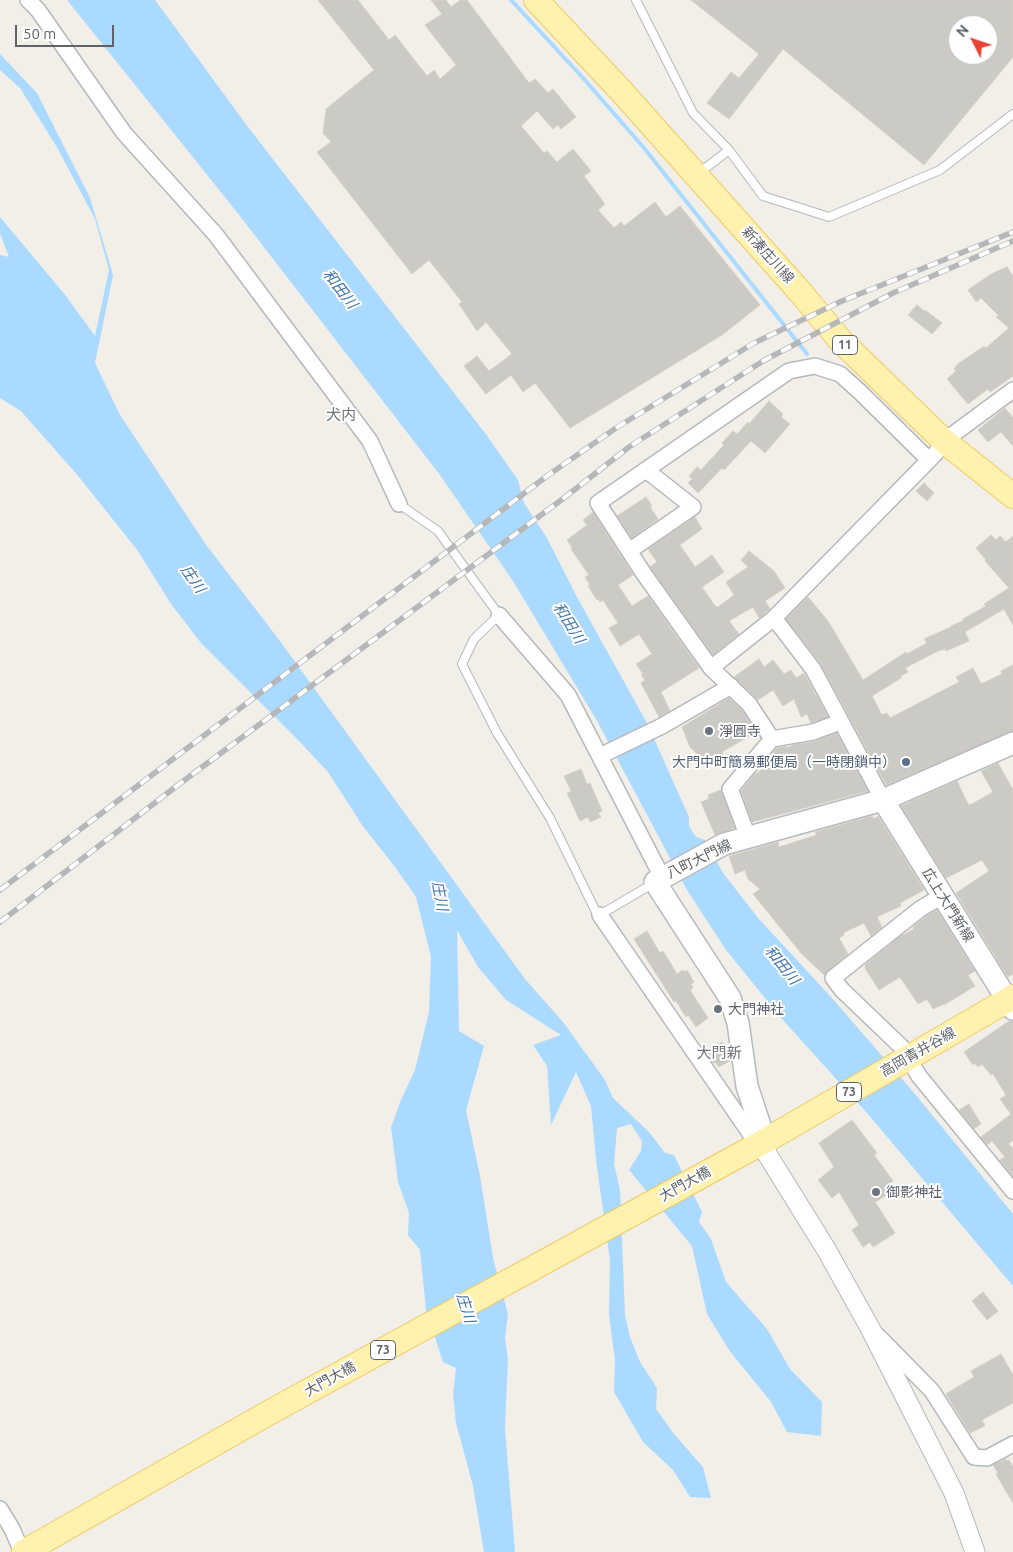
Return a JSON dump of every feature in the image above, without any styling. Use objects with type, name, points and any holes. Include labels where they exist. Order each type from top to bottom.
[{"type":"main road","name":"新湊庄川線","points":[[536,0],[623,93],[801,293],[840,340],[944,441],[1013,496]]},
{"type":"main road","name":"八町大門線","points":[[755,1146],[738,1023],[730,998],[658,879],[724,844],[883,800],[1013,742]]},
{"type":"main road","name":"広上大門新線","points":[[883,800],[942,896],[1011,1002]]},
{"type":"main road","name":"高岡青井谷線","points":[[755,1146],[908,1058],[1011,1002]]},
{"type":"main road","name":"大門大橋","points":[[23,1552],[272,1411],[755,1146]]},
{"type":"street","points":[[28,0],[38,10],[124,133],[216,235],[370,442],[399,504]]},
{"type":"street","points":[[772,739],[749,704],[711,668],[629,551],[598,503],[789,372],[815,366],[840,374],[929,460]]},
{"type":"street","points":[[711,668],[774,618],[929,460],[944,441],[1013,390]]},
{"type":"street","points":[[629,551],[693,507],[646,470]]},
{"type":"street","points":[[499,615],[568,695],[604,756],[658,879]]},
{"type":"street","points":[[774,618],[814,669],[840,722],[883,800]]},
{"type":"street","points":[[604,756],[662,726],[731,686]]},
{"type":"street","points":[[748,837],[730,789],[772,739],[813,732],[840,722]]},
{"type":"street","points":[[942,896],[920,910],[833,978],[842,990],[908,1058],[919,1076],[1013,1191]]},
{"type":"street","points":[[600,915],[755,1146],[767,1154],[826,1249],[870,1328],[954,1493],[975,1552]]},
{"type":"street","points":[[870,1328],[932,1390],[974,1457],[986,1458],[1013,1444]]},
{"type":"street","points":[[0,1509],[23,1552]]},
{"type":"lane","points":[[636,0],[693,113],[728,150],[763,196],[829,217],[940,170],[1013,114]]},
{"type":"lane","points":[[696,175],[728,150]]},
{"type":"lane","points":[[399,504],[438,532],[499,615],[474,638],[462,664],[497,733],[550,818],[598,916],[658,879]]},
{"type":"water","name":"和田川","points":[[67,0],[155,0],[248,127],[485,433],[518,480],[524,503],[547,538],[578,599],[647,723],[689,817],[689,826],[696,837],[705,840],[723,873],[759,919],[832,998],[915,1094],[1013,1214],[1013,1286],[867,1113],[782,1019],[726,950],[687,890],[596,719],[513,581],[440,475],[236,211]]},
{"type":"water","name":"庄川","points":[[0,54],[37,93],[90,198],[113,275],[95,363],[120,415],[207,546],[277,637],[525,979],[563,1022],[605,1080],[613,1098],[649,1132],[665,1153],[674,1155],[702,1212],[699,1222],[711,1239],[726,1282],[767,1329],[790,1369],[822,1402],[821,1436],[787,1432],[771,1402],[729,1350],[707,1314],[692,1246],[629,1170],[641,1151],[642,1141],[631,1124],[617,1128],[614,1164],[620,1190],[625,1315],[630,1337],[640,1362],[657,1388],[656,1409],[674,1434],[703,1467],[711,1498],[690,1497],[673,1470],[643,1442],[614,1392],[615,1360],[609,1315],[610,1260],[596,1160],[591,1106],[576,1072],[551,1125],[547,1066],[533,1045],[561,1035],[506,1000],[478,967],[457,930],[459,1031],[484,1046],[466,1110],[480,1176],[493,1258],[508,1314],[505,1338],[508,1359],[505,1429],[515,1552],[484,1552],[473,1486],[456,1423],[453,1395],[456,1368],[443,1362],[426,1310],[420,1250],[408,1235],[409,1213],[398,1182],[391,1127],[415,1070],[429,1012],[431,957],[416,897],[362,825],[328,772],[201,643],[171,604],[138,551],[79,477],[21,411],[0,398],[0,255],[9,257],[0,233],[0,217],[66,296],[95,336],[109,270],[95,219],[58,149],[20,88],[0,70]]},
{"type":"building","points":[[318,0],[358,0],[389,40],[395,35],[427,76],[434,70],[440,79],[456,65],[425,25],[442,14],[431,0],[446,0],[451,7],[460,0],[467,0],[529,83],[535,79],[548,93],[553,89],[576,117],[561,129],[558,125],[553,129],[537,111],[521,126],[544,153],[547,151],[557,162],[573,149],[591,171],[584,176],[605,204],[598,210],[614,228],[621,222],[624,226],[655,202],[666,217],[680,206],[760,305],[722,335],[570,428],[535,383],[523,392],[511,375],[486,394],[464,366],[477,356],[489,371],[512,354],[486,322],[477,331],[459,304],[462,302],[429,260],[412,274],[317,152],[331,142],[323,133],[326,109],[374,70]]},
{"type":"building","points":[[691,0],[1013,0],[1013,57],[924,165],[783,49],[729,119],[707,103],[731,72],[739,78],[759,54]]},
{"type":"building","points":[[1007,267],[1013,276],[1013,376],[990,392],[988,389],[968,404],[947,379],[956,371],[954,369],[958,364],[984,346],[986,348],[1009,328],[996,317],[999,316],[981,298],[976,302],[968,290],[991,274]]},
{"type":"building","points":[[917,305],[942,323],[932,334],[908,315]]},
{"type":"building","points":[[769,401],[783,414],[781,417],[790,424],[765,453],[751,441],[724,470],[722,468],[698,493],[688,483],[692,479],[689,476],[697,467],[701,470],[724,445],[722,443],[733,431],[737,434],[748,422],[749,424]]},
{"type":"building","points":[[1005,408],[1013,418],[1013,446],[1001,432],[988,442],[978,430]]},
{"type":"building","points":[[924,483],[934,493],[927,501],[916,491]]},
{"type":"building","points":[[646,497],[658,519],[632,538],[617,516]]},
{"type":"building","points":[[593,512],[633,575],[618,585],[632,606],[648,596],[699,668],[661,692],[670,711],[659,717],[641,683],[645,680],[636,664],[652,654],[639,634],[620,646],[609,628],[618,623],[603,600],[600,602],[597,600],[588,586],[590,585],[585,577],[589,575],[567,540],[587,525],[583,520]]},
{"type":"building","points":[[695,517],[702,529],[680,545],[695,567],[712,555],[724,572],[702,587],[715,606],[718,607],[734,595],[726,582],[748,567],[741,560],[749,551],[774,571],[785,588],[765,601],[770,609],[759,618],[753,607],[729,621],[739,634],[713,655],[650,567],[657,562],[648,549]]},
{"type":"building","points":[[991,535],[996,540],[1000,536],[1006,542],[1013,536],[1013,625],[1004,609],[965,632],[969,641],[946,651],[945,649],[938,651],[905,668],[908,672],[901,676],[901,678],[872,696],[882,715],[887,713],[890,718],[959,682],[956,677],[973,668],[981,684],[1002,674],[1001,671],[1013,665],[1013,731],[886,785],[821,664],[786,619],[808,597],[828,621],[863,680],[906,652],[907,654],[927,643],[924,639],[963,621],[963,619],[986,606],[984,604],[1009,588],[976,548]]},
{"type":"building","points":[[759,659],[764,667],[773,660],[784,674],[791,670],[796,678],[804,673],[828,717],[811,723],[807,714],[801,717],[794,699],[783,706],[773,690],[758,700],[734,677]]},
{"type":"building","points":[[729,698],[742,710],[756,732],[722,752],[723,754],[711,762],[708,755],[702,759],[690,747],[682,727]]},
{"type":"building","points":[[837,733],[868,791],[752,822],[741,791],[755,774],[770,765],[766,760],[777,748],[786,746],[787,748],[792,745],[816,741]]},
{"type":"building","points":[[998,763],[1013,790],[1013,974],[1008,977],[956,893],[989,871],[982,860],[946,878],[901,806],[957,781],[970,805],[993,792],[981,771]]},
{"type":"building","points":[[581,769],[587,784],[590,783],[602,811],[598,813],[601,817],[590,822],[588,817],[580,821],[567,793],[571,791],[564,776]]},
{"type":"building","points":[[721,790],[735,828],[715,835],[701,802],[709,799],[708,795]]},
{"type":"building","points":[[872,816],[874,819],[878,816],[924,890],[900,903],[901,906],[877,917],[882,927],[871,936],[864,923],[843,933],[844,935],[839,938],[848,954],[824,975],[801,953],[753,894],[760,889],[748,879],[745,870],[735,874],[729,856],[778,842],[779,847],[817,835],[815,832]]},
{"type":"building","points":[[937,910],[975,971],[968,975],[975,986],[944,1005],[933,1009],[927,999],[918,1004],[900,977],[879,990],[865,965],[899,937],[914,929],[913,927],[925,917]]},
{"type":"building","points":[[647,931],[660,953],[663,951],[677,974],[687,970],[694,982],[691,984],[693,988],[690,990],[708,1018],[696,1027],[688,1015],[686,1017],[676,1001],[674,1002],[634,939]]},
{"type":"building","points":[[1009,1021],[1013,1021],[1013,1140],[1009,1144],[1013,1149],[1013,1176],[1000,1160],[1005,1157],[992,1141],[987,1145],[981,1137],[1011,1114],[1000,1099],[1006,1095],[993,1074],[991,1075],[982,1064],[978,1067],[975,1063],[973,1065],[964,1052]]},
{"type":"building","points":[[722,1042],[727,1050],[729,1049],[731,1060],[719,1067],[715,1062],[713,1063],[706,1052]]},
{"type":"building","points":[[969,1104],[981,1124],[974,1129],[959,1110]]},
{"type":"building","points":[[852,1120],[877,1153],[874,1155],[893,1181],[887,1186],[891,1192],[875,1202],[895,1233],[873,1247],[870,1242],[863,1247],[852,1230],[859,1225],[839,1192],[832,1198],[818,1180],[834,1167],[819,1143]]},
{"type":"building","points":[[983,1292],[998,1311],[987,1320],[972,1301]]},
{"type":"building","points":[[1001,1354],[1013,1375],[1013,1403],[982,1420],[985,1426],[970,1433],[946,1394],[974,1377],[971,1371]]},
{"type":"building","points":[[1006,1459],[1007,1461],[1009,1460],[1013,1467],[1013,1503],[996,1474],[998,1473],[993,1465]]},
{"type":"waterway","points":[[511,0],[644,148],[807,354]]},
{"type":"railway","points":[[0,890],[547,476],[616,428],[754,343],[842,301],[1013,232]]},
{"type":"railway","points":[[0,922],[178,785],[564,498],[629,447],[763,361],[893,293],[1013,241]]},
{"type":"place","name":"淨圓寺","points":[[709,731]]},
{"type":"place","name":"大門中町簡易郵便局（一時閉鎖中）","points":[[906,762]]},
{"type":"place","name":"大門神社","points":[[718,1009]]},
{"type":"place","name":"御影神社","points":[[876,1192]]},
{"type":"district","name":"犬内","points":[[341,415]]},
{"type":"district","name":"大門新","points":[[719,1053]]}]
